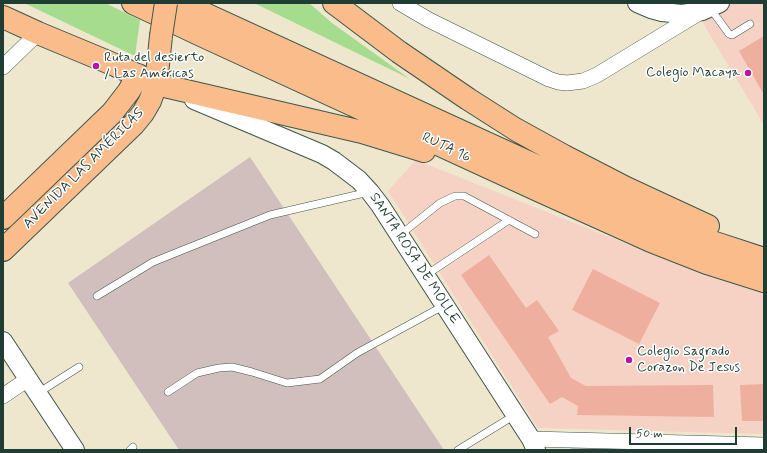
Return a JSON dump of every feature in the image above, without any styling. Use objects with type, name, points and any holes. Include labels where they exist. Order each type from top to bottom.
[{"type":"main road","name":"RUTA 16","points":[[133,3],[651,241],[707,263],[764,281]]},
{"type":"main road","name":"AVENIDA LAS AMÉRICAS","points":[[3,250],[134,124],[143,113],[150,101],[147,80],[162,36],[166,3]]},
{"type":"main road","name":"RUTA 16","points":[[181,3],[675,229],[764,258]]},
{"type":"main road","points":[[334,3],[427,72],[529,137],[688,218],[764,250]]},
{"type":"main road","points":[[3,17],[147,80],[382,138],[540,191]]},
{"type":"main road","name":"AVENIDA LAS AMÉRICAS","points":[[3,218],[112,113],[129,91],[147,80]]},
{"type":"street","points":[[400,3],[429,20],[542,76],[558,82],[567,83],[583,82],[597,75],[711,7]]},
{"type":"street","points":[[637,3],[651,9],[672,14],[682,14],[711,7]]},
{"type":"street","points":[[3,67],[38,33]]},
{"type":"street","name":"SANTA ROSA DE MOLLE","points":[[147,80],[322,154],[346,169],[359,180],[380,205],[426,275],[533,445]]},
{"type":"street","points":[[3,341],[76,450]]},
{"type":"street","points":[[3,396],[33,386]]},
{"type":"street","points":[[533,445],[764,445]]},
{"type":"lane","points":[[711,7],[729,34],[732,35],[750,24]]},
{"type":"lane","points":[[97,296],[153,262],[270,216],[370,192]]},
{"type":"lane","points":[[400,236],[440,203],[455,196],[464,196],[535,234]]},
{"type":"lane","points":[[426,275],[509,220]]},
{"type":"lane","points":[[168,392],[197,373],[232,367],[287,383],[320,378],[357,353],[445,305]]},
{"type":"lane","points":[[33,386],[79,367]]},
{"type":"lane","points":[[458,450],[515,415]]},
{"type":"shaded area","name":"Colegio Macaya","points":[[730,3],[764,3],[764,125],[701,20]]},
{"type":"shaded area","points":[[250,157],[444,450],[179,450],[68,283]]},
{"type":"shaded area","name":"Colegio Sagrado Corazon De Jesus","points":[[416,160],[708,276],[764,292],[764,434],[538,428],[388,191]]},
{"type":"shaded area","points":[[573,447],[764,450],[568,450]]},
{"type":"green space","points":[[24,3],[105,3],[140,20],[135,56]]},
{"type":"green space","points":[[254,3],[309,3],[332,23],[410,79]]},
{"type":"building","points":[[764,36],[764,95],[739,51]]},
{"type":"building","points":[[489,255],[526,308],[537,300],[559,331],[548,337],[571,378],[586,386],[713,385],[714,417],[577,415],[578,406],[562,397],[550,404],[461,275]]},
{"type":"building","points":[[593,269],[660,303],[639,344],[572,310]]},
{"type":"building","points":[[764,384],[764,421],[742,421],[740,385]]},
{"type":"place","name":"Ruta del desierto / Las Américas","points":[[96,66]]},
{"type":"place","name":"Colegio Macaya","points":[[748,73]]},
{"type":"place","name":"Colegio Sagrado Corazon De Jesus","points":[[629,360]]}]
